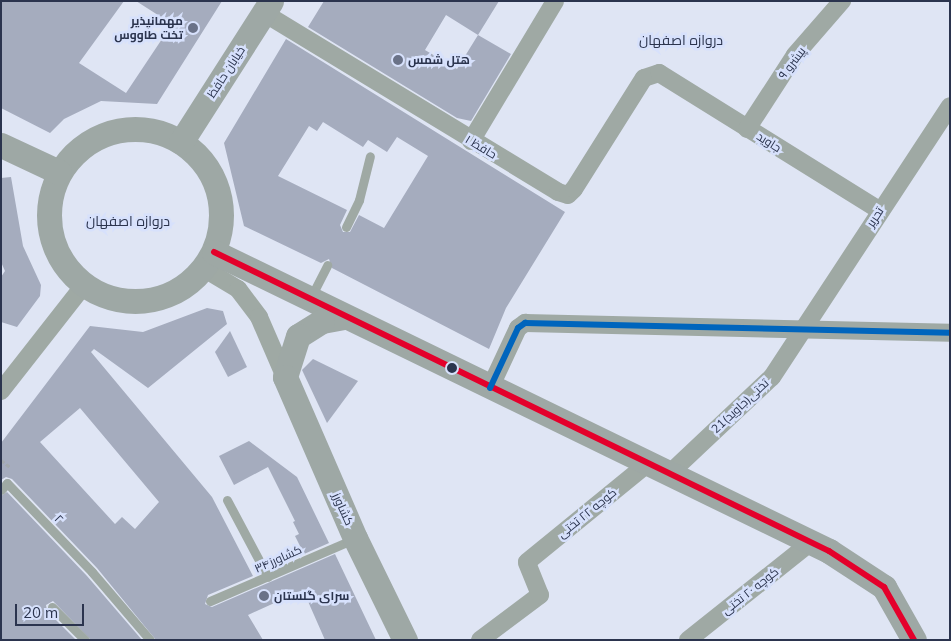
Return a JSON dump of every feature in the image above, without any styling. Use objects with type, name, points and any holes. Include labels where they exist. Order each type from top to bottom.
[{"type":"street","points":[[471,141],[555,1]]},
{"type":"street","name":"پیشرو ۹","points":[[747,128],[795,55],[842,1]]},
{"type":"street","name":"حافظ ۱","points":[[267,7],[471,141],[568,195],[644,78],[659,73]]},
{"type":"street","name":"خیابان حافظ","points":[[181,142],[267,7]]},
{"type":"street","name":"جاوید","points":[[659,73],[880,210]]},
{"type":"street","name":"تحریر","points":[[801,330],[950,106]]},
{"type":"street","points":[[128,129],[156,131],[181,142],[203,162],[217,188],[221,216],[208,260],[190,280],[166,295],[138,301],[110,297],[84,284],[64,264],[51,238],[48,216],[51,193],[59,172],[77,150],[100,135],[128,129]]},
{"type":"street","points":[[1,145],[59,172]]},
{"type":"street","points":[[208,260],[309,300],[812,542],[884,587],[914,640]]},
{"type":"street","points":[[208,260],[238,289],[259,318],[285,377]]},
{"type":"street","points":[[1,391],[84,284]]},
{"type":"street","points":[[285,377],[298,336],[322,321],[344,318]]},
{"type":"street","points":[[490,388],[518,328],[525,323],[950,333]]},
{"type":"street","name":"21تختی(جاوید)","points":[[658,469],[772,376],[801,330]]},
{"type":"street","name":"کشاورز","points":[[285,377],[355,538],[405,640]]},
{"type":"street","name":"کوچه ۲۲ تختی","points":[[480,640],[540,595],[527,562],[658,469]]},
{"type":"street","name":"کوچه ۲۰ تختی","points":[[688,640],[812,542]]},
{"type":"lane","points":[[346,227],[359,200],[370,156]]},
{"type":"lane","points":[[309,300],[327,265]]},
{"type":"lane","name":"۲","points":[[4,487],[92,572],[150,640]]},
{"type":"lane","points":[[227,500],[268,577]]},
{"type":"lane","name":"کشاورز۳۴","points":[[210,601],[355,538]]},
{"type":"lane","points":[[52,606],[85,640]]},
{"type":"building","points":[[1,1],[124,1],[79,63],[126,93],[172,24],[136,1],[222,1],[157,104],[101,101],[64,119],[50,133],[1,108]]},
{"type":"building","name":"هتل شمس","points":[[324,1],[499,1],[478,35],[511,54],[471,121],[457,118],[308,27]],"holes":[[[446,15],[478,35],[457,69],[425,50]]]},
{"type":"building","points":[[286,39],[565,212],[506,308],[489,349],[332,268],[329,259],[321,263],[244,226],[224,143]],"holes":[[[323,122],[363,147],[368,140],[387,152],[397,137],[428,156],[384,228],[359,215],[350,232],[343,232],[340,225],[347,210],[278,176],[309,126],[317,131]]]},
{"type":"building","points":[[11,177],[23,246],[41,285],[40,296],[17,327],[1,322],[1,277],[5,271],[1,262],[1,178]]},
{"type":"building","points":[[207,308],[223,311],[227,324],[148,388],[94,349],[91,352],[212,497],[253,576],[208,595],[205,604],[212,607],[335,554],[376,640],[325,640],[303,590],[248,615],[263,640],[156,640],[97,568],[12,479],[6,477],[1,480],[1,443],[90,326],[143,332]],"holes":[[[80,408],[159,502],[135,529],[122,517],[115,524],[40,442]]]},
{"type":"building","points":[[230,331],[247,367],[228,377],[215,352]]},
{"type":"building","points":[[313,359],[358,381],[327,423],[302,370]]},
{"type":"building","points":[[249,441],[297,477],[329,543],[304,554],[295,536],[299,534],[293,522],[295,521],[268,467],[234,485],[219,456]]},
{"type":"building","points":[[7,492],[87,576],[142,640],[91,640],[53,601],[46,605],[47,611],[76,640],[1,640],[1,496]]},
{"type":"transit line","points":[[214,252],[829,551],[884,587],[914,640]]},
{"type":"transit line","points":[[490,388],[518,328],[525,323],[950,333]]},
{"type":"place","name":"مهمانپذیر تخت طاووس","points":[[193,28]]},
{"type":"place","name":"هتل شمس","points":[[398,60]]},
{"type":"place","name":"سرای گلستان","points":[[264,596]]},
{"type":"district","name":"دروازه اصفهان","points":[[681,40]]},
{"type":"district","name":"دروازه اصفهان","points":[[128,221]]}]
